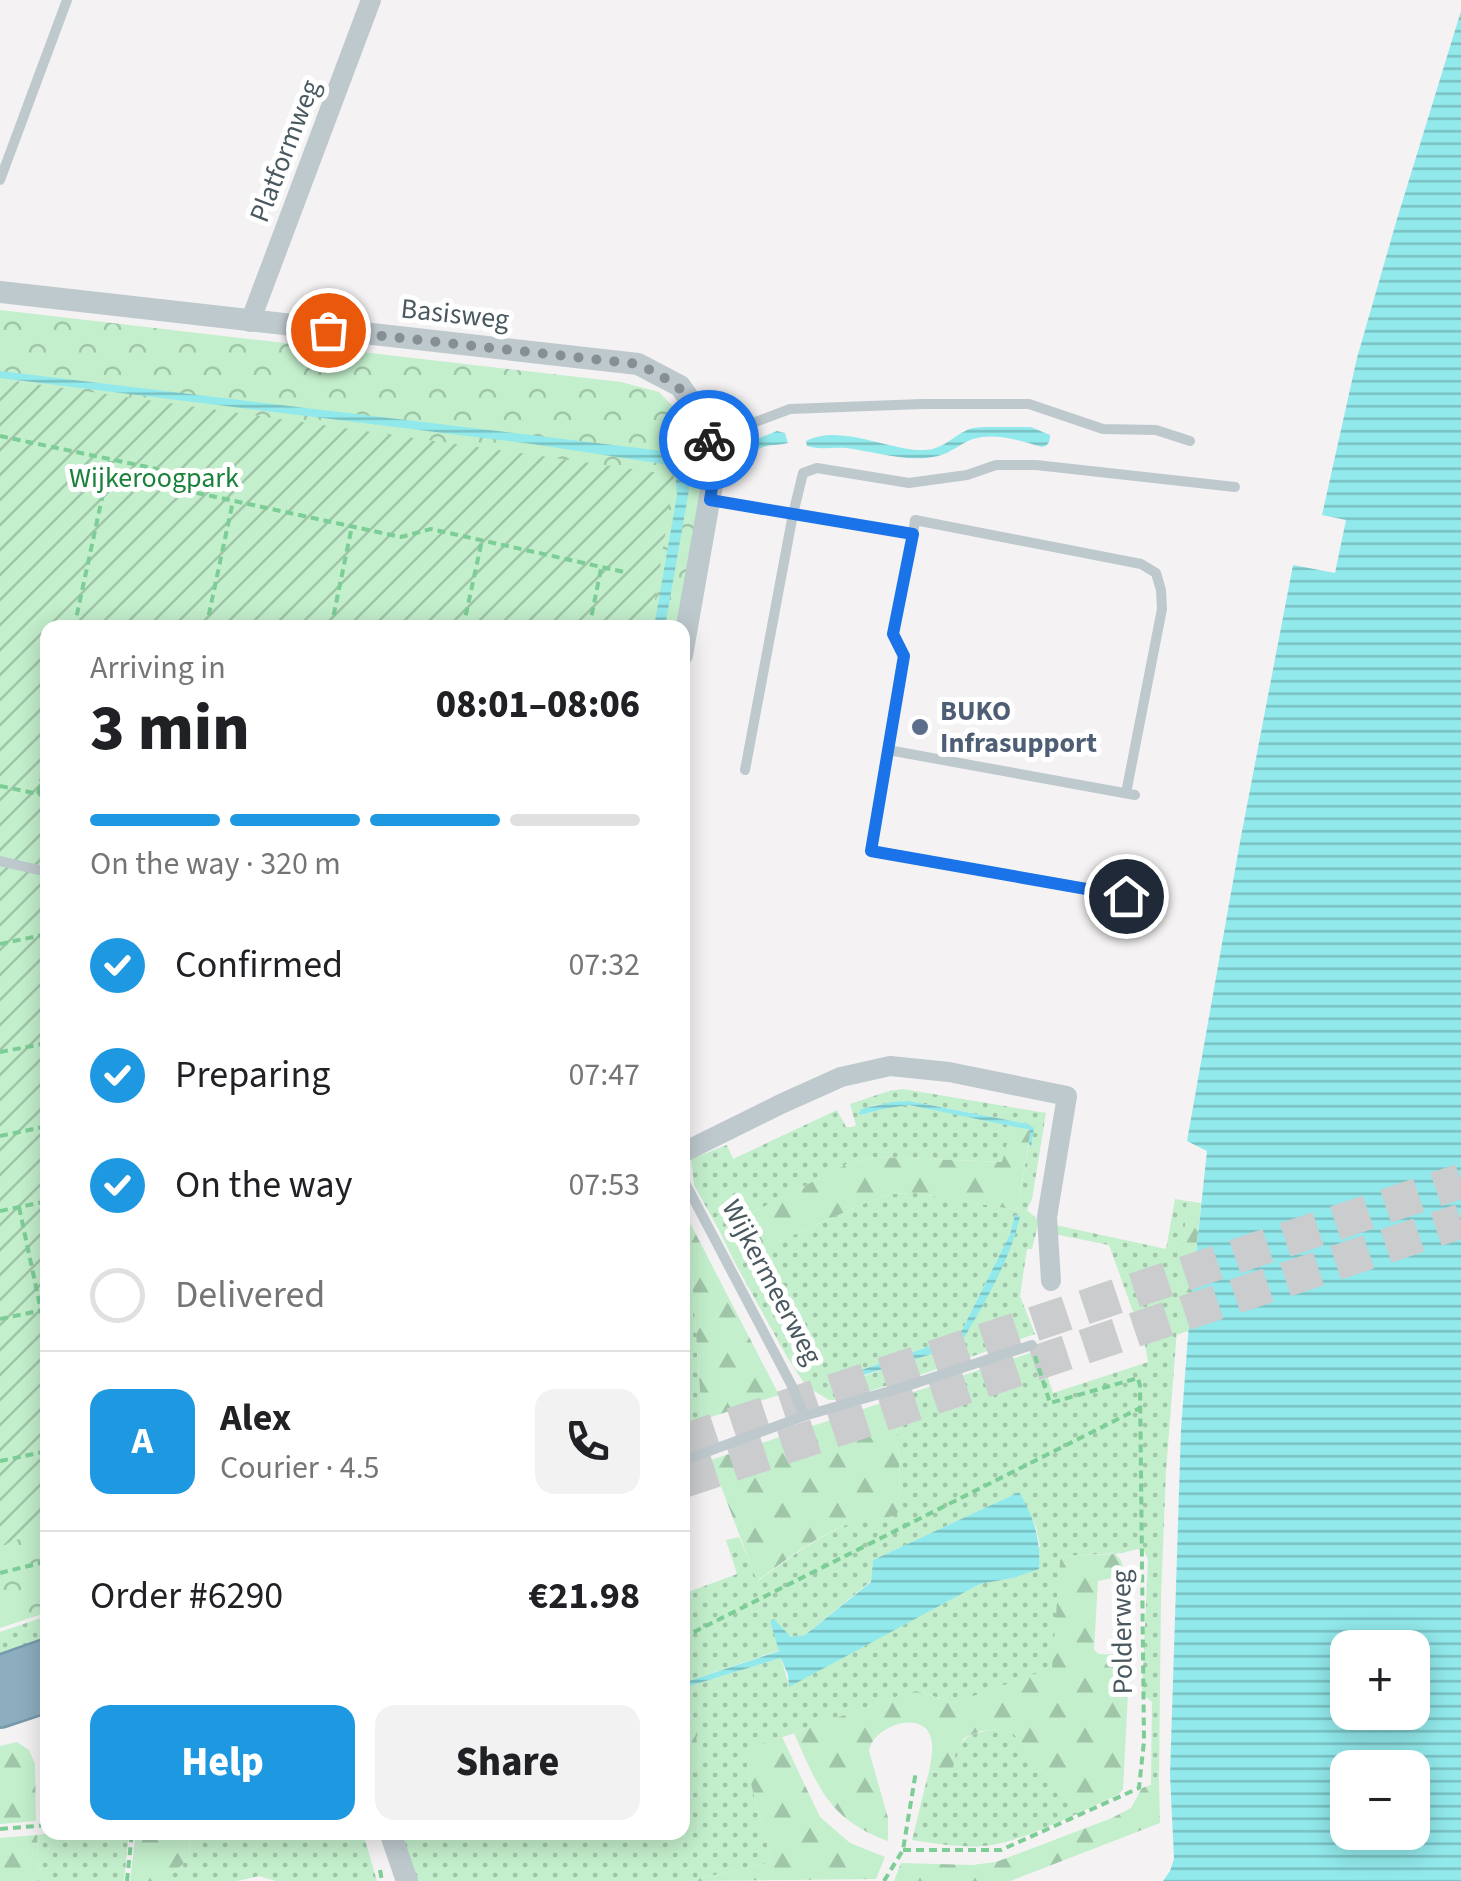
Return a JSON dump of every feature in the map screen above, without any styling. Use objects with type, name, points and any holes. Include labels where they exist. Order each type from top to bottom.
[{"type":"highway","points":[[0,1674],[40,1660]]},
{"type":"highway","points":[[0,1708],[40,1696]]},
{"type":"street","name":"Platformweg","points":[[250,322],[371,0]]},
{"type":"street","name":"Basisweg","points":[[0,292],[638,364],[680,386],[706,429]]},
{"type":"street","points":[[688,620],[716,462],[706,429]]},
{"type":"street","points":[[690,1149],[841,1077],[890,1066],[949,1072],[1067,1096],[1047,1217],[1050,1281]]},
{"type":"street","points":[[393,1840],[406,1878]]},
{"type":"lane","points":[[0,180],[67,0]]},
{"type":"lane","points":[[706,429],[790,409],[1029,404],[1103,429],[1156,430],[1190,441]]},
{"type":"lane","points":[[745,770],[804,473],[817,468],[909,484],[967,475],[996,465],[1036,465],[1235,487]]},
{"type":"lane","points":[[710,500],[913,534]]},
{"type":"lane","points":[[888,750],[1130,794],[1162,609],[1156,573],[1141,564],[916,520],[893,634],[904,656],[888,750],[871,851],[1126,896]]},
{"type":"lane","points":[[0,862],[40,870]]},
{"type":"lane","name":"Wijkermeerweg","points":[[690,1192],[804,1416]]},
{"type":"lane","points":[[692,1457],[804,1416],[1032,1345]]},
{"type":"path","points":[[0,436],[157,470],[178,488],[400,537],[431,529],[624,572]]},
{"type":"path","points":[[76,620],[110,459]]},
{"type":"path","points":[[208,620],[233,500]]},
{"type":"path","points":[[333,620],[352,526]]},
{"type":"path","points":[[465,620],[482,540]]},
{"type":"path","points":[[591,620],[602,567]]},
{"type":"path","points":[[0,786],[38,794],[40,785]]},
{"type":"path","points":[[0,944],[40,937]]},
{"type":"path","points":[[0,1052],[40,1044]]},
{"type":"path","points":[[0,1136],[40,1128]]},
{"type":"path","points":[[0,1211],[40,1203]]},
{"type":"path","points":[[19,1207],[40,1294]]},
{"type":"path","points":[[0,1319],[40,1311]]},
{"type":"path","points":[[690,1634],[1140,1408],[1138,1378],[1050,1403],[1032,1345]]},
{"type":"path","name":"Polderweg","points":[[903,1850],[1001,1850],[1138,1788],[1144,1742],[1140,1408]]},
{"type":"path","points":[[0,1461],[40,1453]]},
{"type":"path","points":[[0,1573],[40,1563]]},
{"type":"path","points":[[884,1881],[903,1850],[916,1771]]},
{"type":"path","points":[[0,1830],[40,1826]]},
{"type":"path","points":[[127,1881],[131,1840]]},
{"type":"green space","name":"Wijkeroogpark","points":[[0,310],[621,382],[659,392],[702,442],[707,475],[682,620],[40,620],[40,1615],[0,1628]]},
{"type":"green space","name":"Wijkeroogpark","points":[[0,379],[674,475],[652,620],[40,620],[40,1532],[0,1546]]},
{"type":"green space","points":[[903,1089],[1046,1113],[1027,1210],[1039,1221],[1032,1249],[1027,1249],[1020,1296],[1035,1334],[917,1376],[841,1400],[829,1400],[806,1386],[734,1261],[891,1194],[915,1193],[1017,1210],[1031,1146],[1028,1124],[909,1101],[874,1105],[861,1115],[909,1105],[1012,1125],[1003,1162],[876,1157],[847,1164],[719,1230],[694,1185],[691,1159],[727,1145],[733,1159],[837,1110],[846,1127],[853,1127],[856,1125],[850,1104]],"holes":[[[1015,1215],[1018,1225],[984,1302],[957,1344],[838,1383],[846,1375],[959,1336],[1010,1234]]]},
{"type":"green space","points":[[1012,1125],[1031,1131],[1017,1210],[915,1193],[891,1194],[734,1261],[719,1230],[847,1164],[876,1157],[1002,1162]]},
{"type":"green space","points":[[1175,1199],[1187,1201],[1166,1471],[1159,1782],[1151,1785],[1152,1702],[1142,1693],[1148,1559],[1144,1551],[1137,1549],[1062,1556],[1053,1668],[954,1703],[918,1691],[904,1694],[758,1746],[747,1769],[772,1862],[688,1881],[415,1881],[401,1840],[690,1840],[690,1769],[699,1765],[690,1713],[690,1686],[781,1658],[789,1686],[980,1584],[1013,1578],[1040,1546],[1036,1527],[1019,1492],[873,1560],[871,1581],[805,1635],[791,1637],[774,1619],[770,1621],[780,1650],[690,1681],[690,1591],[737,1574],[726,1540],[739,1537],[758,1581],[828,1534],[900,1508],[893,1399],[1039,1350],[1053,1393],[1148,1362],[1109,1245],[1054,1234],[1055,1225],[1166,1249]]},
{"type":"green space","points":[[1187,1201],[1201,1203],[1188,1331],[1176,1335]]},
{"type":"green space","points":[[690,1223],[779,1395],[702,1420],[690,1248]]},
{"type":"green space","points":[[690,1248],[702,1420],[690,1424]]},
{"type":"green space","points":[[893,1399],[899,1458],[900,1509],[896,1515],[861,1520],[830,1532],[757,1581],[711,1460]]},
{"type":"green space","points":[[1115,1554],[1122,1563],[1122,1576],[1098,1581],[1094,1650],[1099,1654],[1130,1655],[1123,1789],[1119,1794],[1081,1812],[1013,1733],[1000,1729],[964,1738],[956,1751],[953,1768],[929,1771],[931,1738],[926,1729],[909,1723],[888,1728],[872,1742],[869,1751],[888,1818],[888,1841],[868,1833],[839,1812],[819,1785],[794,1733],[904,1694],[917,1691],[954,1703],[1052,1668],[1062,1556]]},
{"type":"green space","points":[[40,1618],[40,1642],[0,1655],[0,1632]]},
{"type":"green space","points":[[690,1713],[696,1734],[699,1766],[690,1769]]},
{"type":"green space","points":[[1000,1729],[1013,1733],[1081,1812],[1026,1836],[992,1845],[912,1840],[929,1771],[939,1772],[969,1737]]},
{"type":"green space","points":[[782,1737],[820,1817],[850,1843],[885,1857],[876,1879],[688,1881],[772,1862],[747,1758],[758,1746]]},
{"type":"green space","points":[[17,1742],[29,1750],[35,1764],[36,1821],[0,1824],[0,1746]]},
{"type":"green space","points":[[1159,1782],[1160,1823],[1010,1881],[894,1881],[901,1863],[996,1862],[1112,1818],[1131,1808],[1142,1788]]},
{"type":"green space","points":[[37,1835],[40,1840],[128,1840],[124,1881],[39,1881]]},
{"type":"green space","points":[[37,1835],[39,1881],[0,1881],[0,1838]]},
{"type":"green space","points":[[135,1840],[190,1840],[189,1859],[163,1881],[130,1881]]},
{"type":"green space","points":[[190,1840],[365,1840],[377,1881],[276,1881],[259,1876],[237,1881],[163,1881],[189,1859]]},
{"type":"water","points":[[1461,11],[1461,1881],[1163,1881],[1174,1859],[1170,1775],[1181,1429],[1207,1151],[1187,1141],[1293,565],[1335,573],[1346,520],[1322,515],[1357,358]]},
{"type":"water","points":[[0,371],[679,453],[689,469],[690,484],[666,620],[655,620],[677,495],[675,470],[670,465],[532,444],[0,378]]},
{"type":"water","points":[[978,427],[1031,427],[1050,435],[1048,444],[1042,447],[1008,438],[981,437],[943,455],[926,458],[812,447],[806,441],[819,436],[849,436],[924,450],[942,446]]},
{"type":"water","points":[[777,431],[785,433],[788,443],[760,448],[749,461],[738,460],[742,445]]},
{"type":"water","points":[[909,1101],[1028,1124],[1034,1128],[1031,1147],[1030,1130],[909,1105],[859,1114],[861,1109]]},
{"type":"water","points":[[1015,1215],[1020,1216],[1004,1264],[962,1341],[951,1348],[838,1383],[837,1379],[847,1375],[959,1336],[1010,1234]]},
{"type":"water","points":[[1019,1492],[1029,1510],[1039,1548],[1039,1569],[980,1584],[789,1687],[781,1658],[690,1686],[690,1681],[779,1651],[770,1621],[774,1619],[791,1637],[805,1635],[871,1582],[873,1560]]},
{"type":"tunnel","points":[[690,1439],[1461,1181]]},
{"type":"tunnel","points":[[690,1478],[1461,1221]]},
{"type":"way so far","points":[[328,330],[638,364],[680,386],[702,419],[709,440]]},
{"type":"place","name":"BUKO Infrasupport","points":[[920,727]]},
{"type":"route","points":[[709,440],[716,462],[710,500],[913,534],[893,634],[904,656],[871,851],[1126,896]]}]
